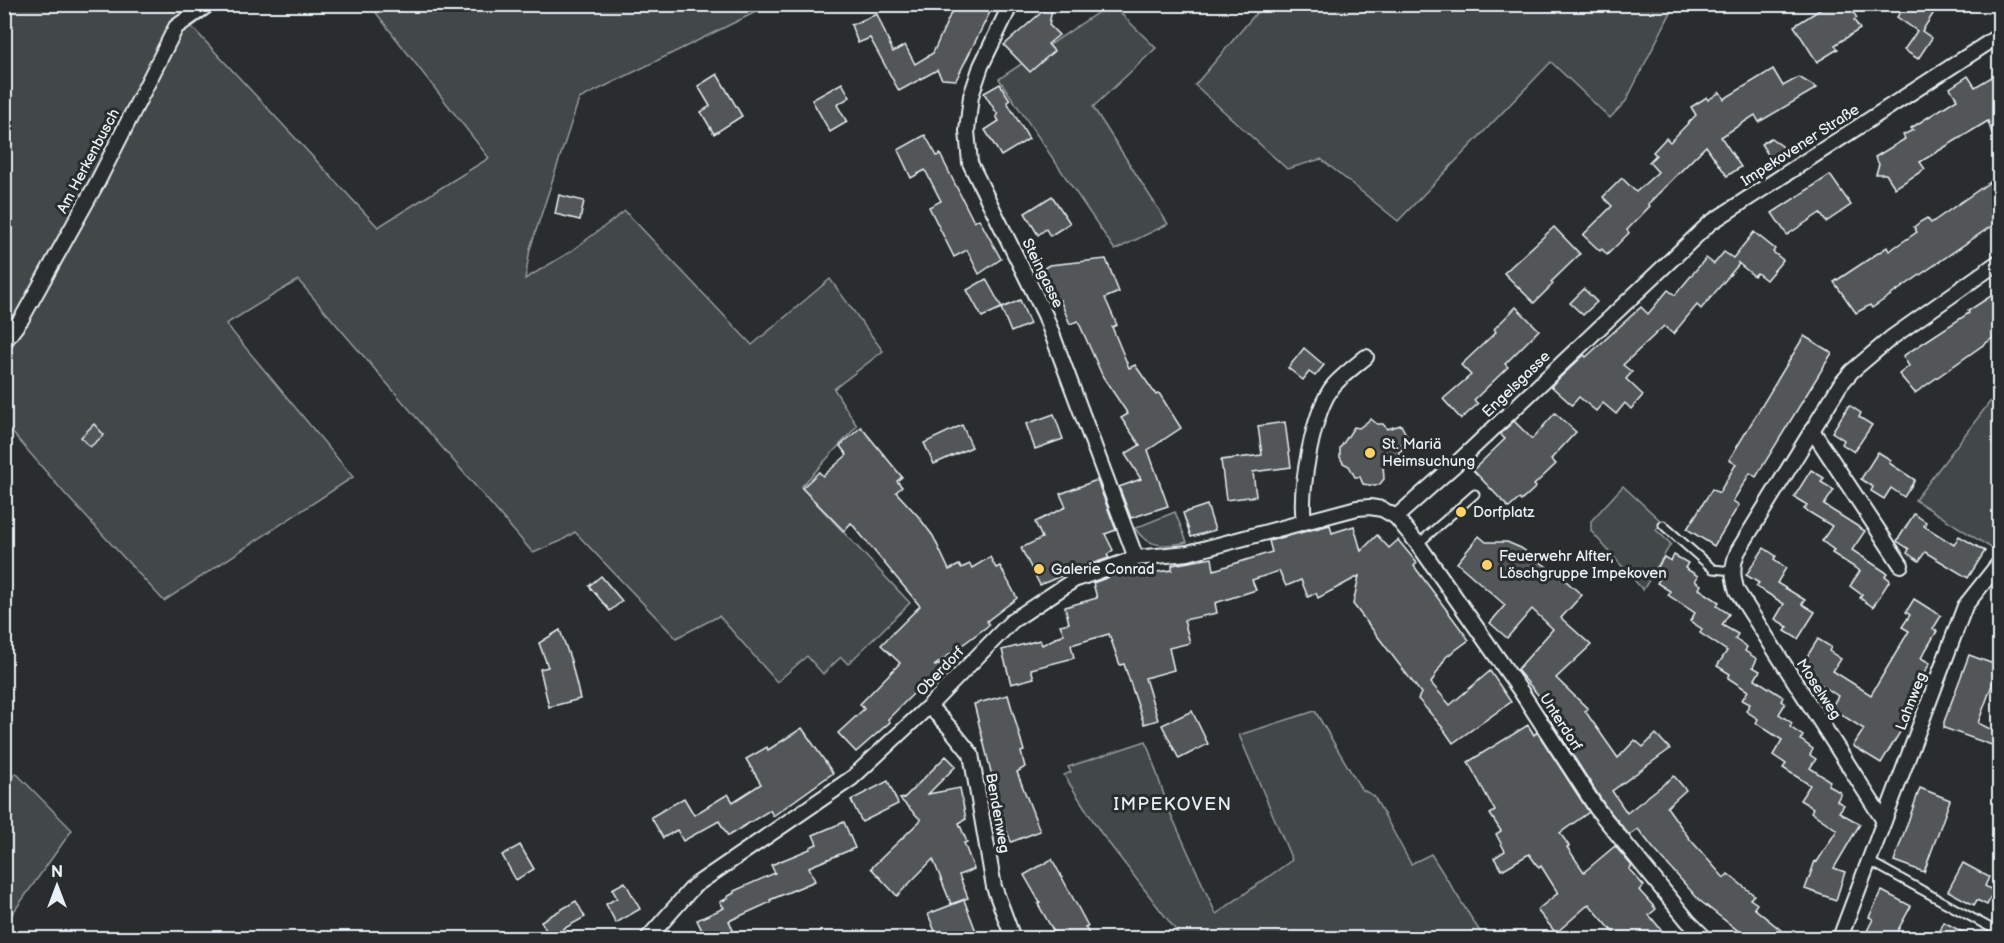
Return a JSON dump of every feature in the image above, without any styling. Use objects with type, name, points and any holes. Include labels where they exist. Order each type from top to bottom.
[{"type":"street","name":"Am Herkenbusch","points":[[4,342],[22,318],[98,181],[176,27],[209,4]]},
{"type":"street","name":"Steingasse","points":[[1011,4],[981,66],[971,96],[967,132],[970,163],[1045,315],[1136,558]]},
{"type":"street","name":"Impekovener Straße","points":[[1631,298],[1710,223],[2000,35]]},
{"type":"street","points":[[1733,571],[1738,551],[1840,385],[1852,371],[1891,338],[2000,261]]},
{"type":"street","name":"Engelsgasse","points":[[1396,518],[1631,298]]},
{"type":"street","points":[[1304,521],[1303,494],[1310,448],[1319,414],[1333,387],[1366,357]]},
{"type":"street","points":[[1812,430],[1901,565]]},
{"type":"street","name":"Oberdorf","points":[[656,935],[694,886],[852,778],[929,706],[1012,621],[1074,580],[1136,558],[1188,553],[1357,508],[1382,509],[1396,518]]},
{"type":"street","name":"Unterdorf","points":[[1396,518],[1418,544],[1520,690],[1597,808],[1705,939]]},
{"type":"street","name":"Lahnweg","points":[[1840,939],[1965,606],[2000,562]]},
{"type":"street","name":"Moselweg","points":[[1733,571],[1737,591],[1884,821]]},
{"type":"street","name":"Bendenweg","points":[[929,706],[951,728],[971,754],[994,887],[1012,939]]},
{"type":"lane","points":[[1418,544],[1475,494]]},
{"type":"lane","points":[[1664,525],[1713,569],[1733,571]]},
{"type":"lane","points":[[1869,861],[2000,933]]},
{"type":"shaded area","points":[[4,5],[221,5],[192,27],[378,227],[489,158],[370,5],[770,5],[579,99],[530,249],[525,279],[570,252],[625,211],[752,345],[830,279],[883,351],[834,389],[857,426],[801,487],[910,603],[848,664],[841,657],[823,674],[807,656],[777,682],[719,616],[676,638],[575,532],[533,553],[298,280],[226,324],[353,477],[164,601],[66,495],[5,424]]},
{"type":"shaded area","points":[[1112,5],[1156,48],[1093,107],[1168,224],[1115,250],[999,79]]},
{"type":"shaded area","points":[[1263,5],[1677,5],[1669,16],[1626,101],[1610,118],[1551,62],[1398,221],[1321,159],[1287,169],[1195,85]]},
{"type":"shaded area","points":[[1999,390],[1999,553],[1915,500]]},
{"type":"shaded area","points":[[1623,486],[1662,522],[1656,530],[1671,544],[1643,590],[1591,531],[1591,521]]},
{"type":"shaded area","points":[[1175,512],[1187,542],[1172,545],[1151,543],[1135,528]]},
{"type":"shaded area","points":[[1315,711],[1361,789],[1374,796],[1411,864],[1431,854],[1484,938],[1167,938],[1178,933],[1101,833],[1064,775],[1071,772],[1068,767],[1146,741],[1169,810],[1216,914],[1292,860],[1239,735]]},
{"type":"shaded area","points":[[16,773],[72,830],[5,924],[5,786]]},
{"type":"building","points":[[955,4],[994,4],[956,80],[942,79],[937,70],[899,91],[870,38],[858,43],[851,25],[877,14],[893,52],[905,45],[915,64],[933,53]]},
{"type":"building","points":[[1053,4],[1049,25],[1059,35],[1048,44],[1054,51],[1030,72],[1004,45]]},
{"type":"building","points":[[1829,4],[1848,4],[1857,18],[1854,20],[1860,29],[1835,45],[1838,49],[1817,62],[1794,26]]},
{"type":"building","points":[[1905,4],[1926,4],[1935,11],[1922,31],[1932,38],[1918,59],[1904,50],[1917,31],[1897,17]]},
{"type":"building","points":[[1773,69],[1783,86],[1799,77],[1817,88],[1759,122],[1755,115],[1721,137],[1741,167],[1727,176],[1706,146],[1648,204],[1650,206],[1627,230],[1629,233],[1607,255],[1583,235],[1612,206],[1603,197],[1622,178],[1636,192],[1658,172],[1649,162],[1656,155],[1653,152],[1666,138],[1670,142],[1696,115],[1691,107],[1720,92],[1724,99]]},
{"type":"building","points":[[2000,72],[2000,148],[1997,149],[1988,121],[1920,162],[1925,169],[1895,188],[1886,174],[1876,174],[1879,164],[1875,157],[1905,139],[1903,135],[1913,130],[1911,128],[1957,99],[1950,88],[1968,76],[1975,87]]},
{"type":"building","points":[[717,74],[742,116],[714,134],[701,112],[710,106],[698,86]]},
{"type":"building","points":[[842,83],[850,97],[837,105],[847,122],[830,132],[812,100]]},
{"type":"building","points":[[1000,84],[1010,100],[1007,102],[1029,139],[1001,156],[985,130],[999,121],[996,116],[998,115],[984,93]]},
{"type":"building","points":[[925,135],[937,156],[940,154],[974,222],[979,219],[1001,259],[979,274],[967,250],[954,257],[929,207],[941,201],[925,170],[911,178],[898,150]]},
{"type":"building","points":[[1771,138],[1786,149],[1771,159],[1761,144]]},
{"type":"building","points":[[1830,175],[1851,205],[1826,222],[1820,213],[1787,235],[1772,213]]},
{"type":"building","points":[[2000,175],[2000,220],[1872,308],[1870,305],[1856,313],[1834,282],[1887,247],[1889,251],[1917,232],[1914,227],[1920,222],[1927,218],[1931,223]]},
{"type":"building","points":[[559,195],[584,201],[580,220],[555,214]]},
{"type":"building","points":[[1052,196],[1070,223],[1050,236],[1046,229],[1038,235],[1025,213]]},
{"type":"building","points":[[1554,227],[1580,254],[1551,282],[1553,284],[1534,303],[1504,273]]},
{"type":"building","points":[[1754,232],[1775,249],[1773,252],[1783,260],[1766,280],[1757,273],[1754,276],[1737,262],[1739,264],[1701,309],[1697,305],[1673,334],[1664,326],[1623,365],[1632,372],[1626,379],[1643,395],[1631,409],[1625,403],[1616,414],[1603,403],[1596,411],[1579,397],[1572,405],[1551,386],[1641,307],[1648,314],[1668,290],[1675,295],[1706,258],[1714,264],[1724,252],[1733,258]]},
{"type":"building","points":[[1106,259],[1119,292],[1105,298],[1117,325],[1112,327],[1129,368],[1135,365],[1156,395],[1159,393],[1181,428],[1148,450],[1168,506],[1131,518],[1119,487],[1141,479],[1125,454],[1140,445],[1121,418],[1128,414],[1103,377],[1078,321],[1070,324],[1060,300],[1054,302],[1041,270],[1049,265]]},
{"type":"building","points":[[986,279],[1002,308],[1020,300],[1030,324],[1011,332],[1001,308],[982,317],[967,290]]},
{"type":"building","points":[[1584,289],[1597,302],[1583,315],[1570,303]]},
{"type":"building","points":[[2000,290],[2000,333],[1915,393],[1899,374],[1909,366],[1903,356]]},
{"type":"building","points":[[1516,307],[1539,330],[1505,364],[1508,367],[1474,400],[1478,404],[1461,419],[1443,399],[1471,375],[1461,365],[1496,332],[1494,329]]},
{"type":"building","points":[[1804,336],[1832,353],[1756,477],[1750,473],[1733,501],[1739,505],[1714,546],[1687,529],[1712,489],[1719,493],[1736,464],[1729,460]]},
{"type":"building","points":[[1304,348],[1324,365],[1315,376],[1309,372],[1303,380],[1288,368]]},
{"type":"building","points":[[1849,405],[1861,413],[1859,417],[1872,425],[1854,452],[1842,444],[1844,440],[1832,432]]},
{"type":"building","points":[[1555,413],[1576,432],[1551,459],[1556,464],[1534,485],[1536,487],[1521,501],[1519,499],[1509,508],[1473,470],[1505,439],[1500,434],[1514,421],[1532,439]]},
{"type":"building","points":[[1054,414],[1063,439],[1035,449],[1026,424]]},
{"type":"building","name":"St. Mariä Heimsuchung","points":[[1371,419],[1377,424],[1383,424],[1387,429],[1401,425],[1409,440],[1400,445],[1402,450],[1399,452],[1399,457],[1383,464],[1384,479],[1375,486],[1363,484],[1360,477],[1355,477],[1340,457],[1340,448],[1354,427],[1359,428]]},
{"type":"building","points":[[1285,422],[1291,467],[1253,472],[1256,496],[1226,500],[1221,460],[1262,455],[1258,426]]},
{"type":"building","points":[[94,424],[104,435],[90,447],[81,437]]},
{"type":"building","points":[[962,425],[972,447],[934,464],[924,443]]},
{"type":"building","points":[[861,427],[902,477],[897,481],[902,487],[896,492],[933,536],[949,570],[959,565],[961,568],[970,564],[972,568],[990,557],[996,568],[1000,566],[1017,598],[987,621],[989,625],[934,666],[957,661],[927,690],[922,685],[888,719],[890,722],[856,752],[838,733],[864,709],[860,704],[900,663],[881,645],[920,606],[851,523],[844,531],[802,488],[819,472],[823,476],[847,455],[840,446]]},
{"type":"building","points":[[1878,452],[1891,460],[1889,463],[1915,480],[1904,497],[1891,488],[1884,499],[1871,491],[1873,487],[1861,479]]},
{"type":"building","points":[[1811,470],[1824,478],[1821,482],[1834,490],[1824,505],[1865,531],[1852,550],[1887,573],[1885,576],[1890,580],[1873,607],[1860,598],[1862,595],[1850,586],[1860,571],[1832,553],[1834,550],[1822,541],[1832,526],[1804,509],[1807,505],[1794,497]]},
{"type":"building","points":[[1097,480],[1116,530],[1105,534],[1113,550],[1107,555],[1109,558],[1088,564],[1040,585],[1021,548],[1042,538],[1035,522],[1066,507],[1060,494]]},
{"type":"building","points":[[1207,505],[1215,530],[1191,537],[1183,513]]},
{"type":"building","points":[[1914,514],[1926,522],[1924,526],[1954,545],[1959,536],[1985,551],[1968,578],[1925,552],[1919,561],[1907,553],[1909,549],[1897,541]]},
{"type":"building","points":[[1330,525],[1332,533],[1354,526],[1361,551],[1377,535],[1389,548],[1398,540],[1417,563],[1414,566],[1469,640],[1446,657],[1431,683],[1450,705],[1490,671],[1511,702],[1453,743],[1418,699],[1421,693],[1353,604],[1359,576],[1318,598],[1316,593],[1308,597],[1301,580],[1286,586],[1279,571],[1252,580],[1256,590],[1215,603],[1217,613],[1184,620],[1190,643],[1169,648],[1174,670],[1145,678],[1158,720],[1144,724],[1124,664],[1120,665],[1109,634],[1071,645],[1074,658],[1031,669],[1034,678],[1011,684],[1002,650],[1040,640],[1042,645],[1064,634],[1060,625],[1069,623],[1065,607],[1097,598],[1093,583],[1117,574],[1118,576],[1126,574],[1126,576],[1172,570],[1172,565],[1212,558],[1214,570],[1272,552],[1269,541]]},
{"type":"building","points":[[1479,536],[1486,542],[1507,542],[1521,548],[1551,568],[1582,595],[1561,618],[1591,645],[1556,678],[1588,709],[1585,711],[1618,758],[1635,740],[1643,747],[1656,734],[1670,749],[1612,791],[1627,813],[1674,776],[1686,790],[1667,807],[1689,838],[1724,878],[1728,874],[1754,895],[1750,899],[1757,904],[1754,908],[1792,939],[1730,939],[1737,930],[1699,900],[1638,829],[1629,835],[1604,804],[1551,721],[1557,717],[1517,670],[1553,629],[1532,609],[1507,638],[1490,623],[1505,605],[1457,563]]},
{"type":"building","points":[[1764,548],[1776,556],[1774,559],[1786,568],[1777,583],[1805,600],[1802,604],[1815,612],[1798,639],[1785,631],[1788,627],[1775,619],[1784,604],[1756,586],[1759,583],[1746,575]]},
{"type":"building","points":[[1674,555],[1688,563],[1685,568],[1698,576],[1695,581],[1701,585],[1699,589],[1719,602],[1717,606],[1729,614],[1722,625],[1738,634],[1735,639],[1747,647],[1745,651],[1757,659],[1753,667],[1760,671],[1755,679],[1783,697],[1781,701],[1785,704],[1779,714],[1792,723],[1790,727],[1803,736],[1801,740],[1813,749],[1810,755],[1816,759],[1810,768],[1830,781],[1828,785],[1841,793],[1837,801],[1844,805],[1839,812],[1860,824],[1834,868],[1845,872],[1836,900],[1805,889],[1815,861],[1817,862],[1837,830],[1811,812],[1813,808],[1800,800],[1810,785],[1783,768],[1786,764],[1773,755],[1782,740],[1756,723],[1758,719],[1746,711],[1750,704],[1742,700],[1748,691],[1728,678],[1730,674],[1717,666],[1727,651],[1700,633],[1702,629],[1690,621],[1695,613],[1668,595],[1670,591],[1657,583],[1661,577],[1654,573],[1664,557],[1671,561]]},
{"type":"building","points":[[601,576],[622,601],[610,611],[589,586]]},
{"type":"building","points":[[1914,599],[1941,616],[1933,629],[1937,631],[1921,658],[1930,663],[1907,703],[1915,708],[1881,763],[1853,746],[1864,729],[1831,708],[1838,696],[1811,678],[1814,674],[1801,666],[1818,639],[1831,647],[1829,651],[1841,659],[1833,671],[1871,695],[1909,631],[1902,627],[1910,615],[1906,612]]},
{"type":"building","points":[[560,630],[571,661],[580,699],[549,707],[540,669],[548,667],[539,643]]},
{"type":"building","points":[[1969,655],[1999,666],[1978,723],[2000,734],[2000,748],[1944,728],[1944,722]]},
{"type":"building","points":[[1008,695],[1024,751],[1021,752],[1025,767],[1017,772],[1040,831],[1011,842],[1004,824],[974,704]]},
{"type":"building","points":[[1192,711],[1208,744],[1179,759],[1162,725]]},
{"type":"building","points":[[1528,725],[1534,735],[1537,732],[1589,812],[1560,833],[1569,846],[1567,847],[1584,872],[1615,846],[1632,866],[1629,869],[1644,886],[1639,890],[1656,909],[1649,915],[1669,939],[1619,939],[1589,904],[1556,933],[1537,910],[1558,893],[1541,866],[1539,868],[1529,854],[1502,870],[1494,858],[1505,851],[1496,834],[1501,831],[1490,814],[1495,811],[1468,762]]},
{"type":"building","points":[[802,728],[833,773],[773,816],[770,810],[728,836],[719,821],[683,841],[677,830],[663,838],[651,817],[684,798],[694,815],[728,794],[733,802],[761,784],[746,759],[767,747],[768,750]]},
{"type":"building","points":[[946,756],[956,766],[928,794],[960,788],[966,819],[959,823],[974,869],[959,875],[968,898],[951,904],[933,859],[897,896],[871,868],[921,820],[900,799],[904,798]]},
{"type":"building","points":[[888,781],[898,804],[862,822],[851,800]]},
{"type":"building","points":[[1920,788],[1950,800],[1924,872],[1894,861]]},
{"type":"building","points":[[844,822],[855,848],[809,867],[815,881],[729,921],[737,939],[706,939],[697,920],[724,908],[720,902],[734,891],[775,873],[771,865],[817,844],[813,835]]},
{"type":"building","points":[[520,845],[534,869],[516,880],[502,855]]},
{"type":"building","points":[[1052,859],[1088,926],[1085,927],[1092,939],[1058,939],[1038,904],[1040,903],[1024,875]]},
{"type":"building","points":[[1963,863],[1989,877],[1985,886],[1994,891],[1987,905],[1977,900],[1974,905],[1948,891]]},
{"type":"building","points":[[625,882],[640,909],[616,923],[606,904],[617,898],[612,889]]},
{"type":"building","points":[[1882,891],[1911,906],[1893,939],[1863,939],[1873,919],[1869,917]]},
{"type":"building","points":[[964,900],[979,939],[938,939],[928,914]]},
{"type":"building","points":[[576,901],[585,917],[563,929],[569,939],[551,939],[541,921]]},
{"type":"building","points":[[1944,922],[1975,939],[1936,939]]},
{"type":"place","name":"St. Mariä Heimsuchung","points":[[1370,453]]},
{"type":"place","name":"Dorfplatz","points":[[1461,512]]},
{"type":"place","name":"Feuerwehr Alfter, Löschgruppe Impekoven","points":[[1487,565]]},
{"type":"place","name":"Galerie Conrad","points":[[1039,569]]},
{"type":"district","name":"IMPEKOVEN","points":[[1173,804]]}]
